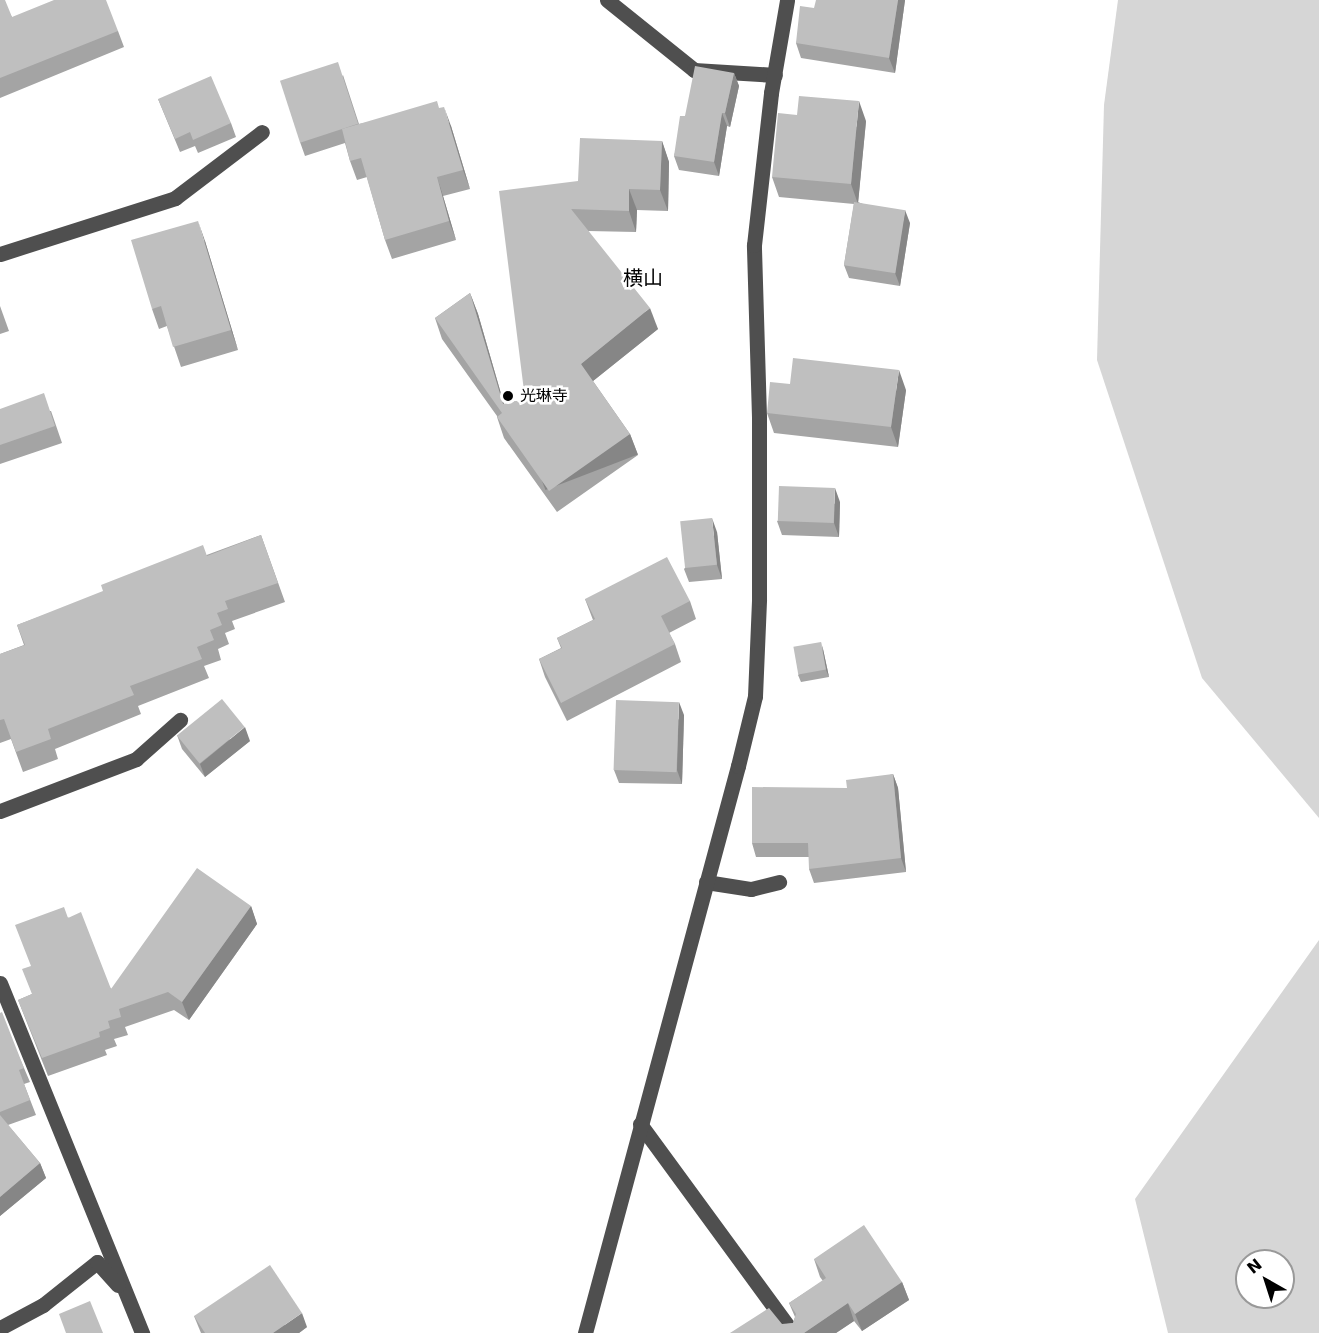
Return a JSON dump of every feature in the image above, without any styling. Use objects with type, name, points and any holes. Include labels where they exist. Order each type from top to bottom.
[{"type":"street","points":[[607,0],[694,70],[775,75]]},
{"type":"street","points":[[585,1333],[754,696],[759,599],[759,417],[754,245],[775,75],[787,0]]},
{"type":"street","points":[[0,255],[175,198],[262,132]]},
{"type":"street","points":[[0,811],[136,759],[180,720]]},
{"type":"street","points":[[706,882],[751,889],[779,882]]},
{"type":"street","points":[[0,982],[142,1333]]},
{"type":"street","points":[[640,1124],[793,1333]]},
{"type":"street","points":[[0,1328],[43,1305],[97,1262],[126,1294]]},
{"type":"shaded area","points":[[1118,0],[1319,0],[1319,818],[1202,678],[1097,360],[1104,105]]},
{"type":"shaded area","points":[[1319,940],[1319,1333],[1168,1333],[1135,1199]]},
{"type":"building","points":[[0,0],[5,0],[12,17],[54,0],[106,0],[118,31],[0,78]]},
{"type":"building","points":[[816,0],[898,0],[889,58],[796,43],[800,6],[814,8]]},
{"type":"building","points":[[338,62],[358,124],[300,143],[280,81]]},
{"type":"building","points":[[695,66],[734,73],[725,113],[722,113],[714,162],[674,156],[680,116],[685,116]]},
{"type":"building","points":[[211,76],[231,123],[193,140],[190,132],[175,139],[158,99]]},
{"type":"building","points":[[799,96],[859,101],[851,184],[772,177],[778,113],[797,115]]},
{"type":"building","points":[[437,101],[439,108],[444,107],[463,170],[437,177],[449,221],[385,240],[361,158],[350,161],[342,129]]},
{"type":"building","points":[[580,138],[662,141],[660,190],[629,189],[629,211],[571,209],[650,308],[581,364],[630,434],[549,491],[497,417],[502,413],[435,318],[470,293],[503,404],[525,399],[499,191],[578,181]]},
{"type":"building","points":[[854,202],[905,210],[895,273],[844,265]]},
{"type":"building","points":[[198,221],[231,330],[173,347],[161,306],[152,309],[131,240]]},
{"type":"building","points":[[793,358],[899,370],[891,427],[767,413],[770,382],[790,384]]},
{"type":"building","points":[[44,393],[55,426],[0,445],[0,409]]},
{"type":"building","points":[[779,486],[835,488],[834,523],[778,521]]},
{"type":"building","points":[[712,518],[717,565],[685,568],[680,521]]},
{"type":"building","points":[[261,535],[278,583],[225,601],[228,609],[217,613],[222,625],[210,630],[214,640],[197,647],[202,659],[130,686],[134,695],[48,729],[51,739],[16,752],[4,719],[0,720],[0,654],[25,645],[17,625],[103,591],[101,585],[203,545],[207,556]]},
{"type":"building","points":[[667,557],[690,601],[661,616],[675,644],[561,703],[539,659],[562,648],[557,638],[595,619],[585,599]]},
{"type":"building","points":[[821,642],[826,670],[798,674],[793,647]]},
{"type":"building","points":[[222,699],[245,727],[200,763],[177,736]]},
{"type":"building","points":[[616,700],[679,702],[677,772],[614,770]]},
{"type":"building","points":[[893,774],[901,858],[809,869],[808,843],[752,843],[752,787],[847,788],[846,780]]},
{"type":"building","points":[[197,868],[251,906],[182,1002],[168,992],[119,1009],[121,1017],[108,1021],[110,1028],[99,1032],[100,1037],[42,1058],[18,1000],[32,994],[22,969],[31,966],[15,925],[64,907],[68,918],[81,912],[111,989]]},
{"type":"building","points":[[2,1012],[24,1068],[19,1070],[30,1100],[0,1112],[0,1013]]},
{"type":"building","points":[[0,1115],[40,1163],[0,1197]]},
{"type":"building","points":[[864,1225],[902,1282],[855,1314],[848,1303],[804,1333],[730,1333],[769,1308],[782,1324],[793,1323],[796,1314],[789,1303],[826,1278],[814,1259]]},
{"type":"building","points":[[270,1265],[302,1313],[273,1333],[205,1333],[194,1316]]},
{"type":"building","points":[[90,1301],[103,1333],[66,1333],[59,1314]]},
{"type":"place","name":"光琳寺","points":[[508,396]]},
{"type":"district","name":"横山","points":[[643,278]]}]
